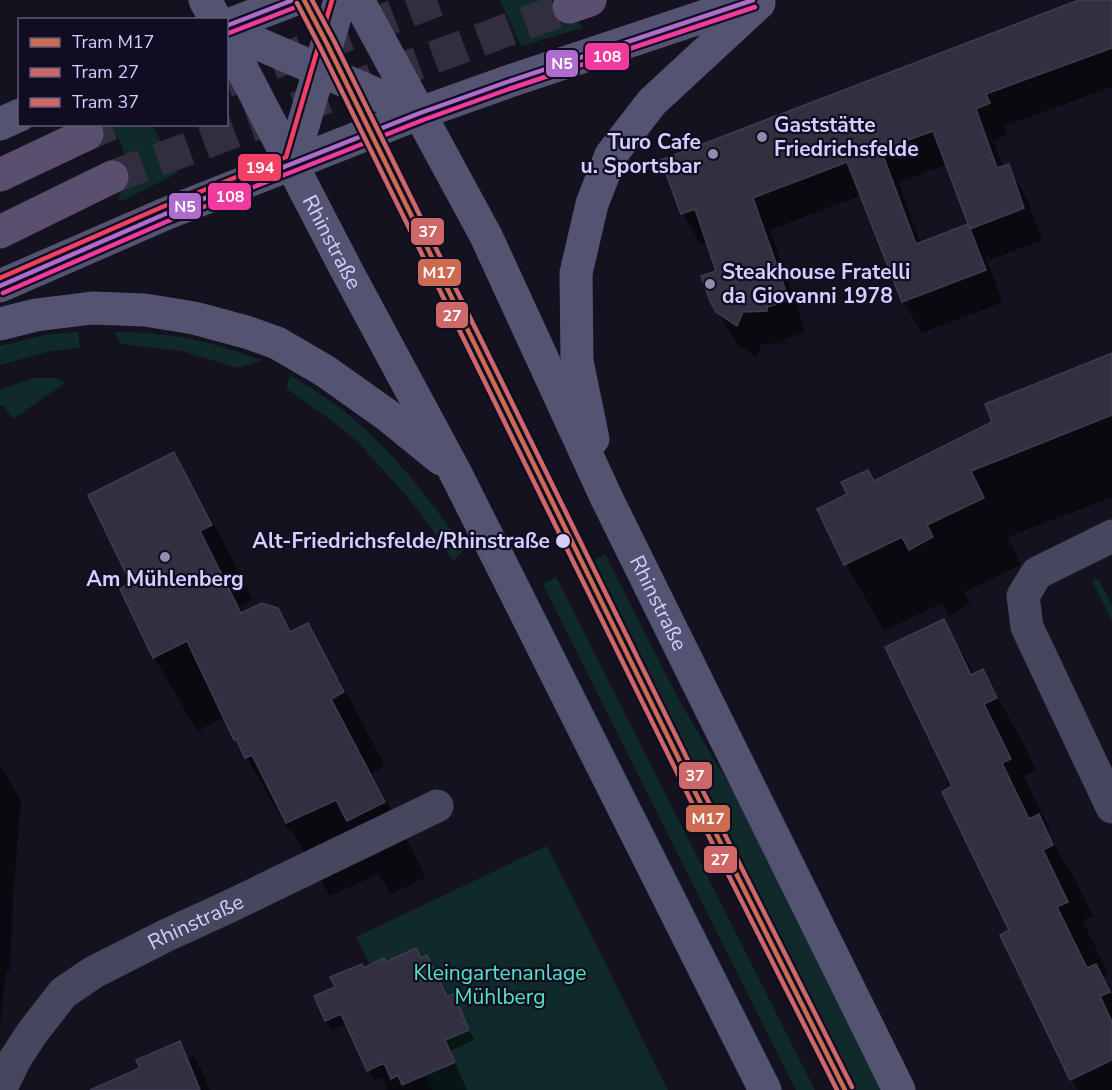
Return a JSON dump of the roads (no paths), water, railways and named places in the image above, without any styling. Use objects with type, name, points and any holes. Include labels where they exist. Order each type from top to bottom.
[{"type":"main road","points":[[205,0],[215,18]]},
{"type":"main road","points":[[228,27],[293,0]]},
{"type":"main road","points":[[292,163],[340,0]]},
{"type":"main road","name":"Rhinstraße","points":[[358,0],[486,236],[607,499],[899,1090]]},
{"type":"main road","points":[[0,286],[165,214],[420,113],[753,0]]},
{"type":"main road","points":[[607,499],[577,361],[576,273],[592,204],[611,155],[652,102],[762,0]]},
{"type":"main road","points":[[228,29],[420,113]]},
{"type":"main road","name":"Rhinstraße","points":[[228,42],[454,470],[765,1090]]},
{"type":"main road","points":[[0,124],[18,116]]},
{"type":"main road","points":[[0,175],[87,134]]},
{"type":"main road","points":[[0,232],[111,177]]},
{"type":"main road","points":[[0,324],[36,315],[92,308],[145,310],[194,318],[246,332],[277,344],[325,371],[387,415],[454,470]]},
{"type":"street","points":[[1112,536],[1037,573],[1023,596],[1028,627],[1112,807]]},
{"type":"street","name":"Rhinstraße","points":[[0,1090],[15,1059],[32,1032],[63,993],[94,972],[437,806]]},
{"type":"tunnel","points":[[228,80],[437,0]]},
{"type":"tunnel","points":[[112,177],[569,7]]},
{"type":"tunnel","points":[[87,134],[106,126]]},
{"type":"tram line","name":"M17","points":[[304,0],[697,796],[845,1090]]},
{"type":"tram line","name":"37","points":[[312,0],[852,1087]]},
{"type":"tram line","name":"27","points":[[297,3],[690,799],[837,1090]]},
{"type":"place","name":"Gaststätte Friedrichsfelde","points":[[762,137]]},
{"type":"place","name":"Turo Cafe u. Sportsbar","points":[[713,154]]},
{"type":"place","name":"Steakhouse Fratelli da Giovanni 1978","points":[[710,284]]},
{"type":"place","name":"Alt-Friedrichsfelde/Rhinstraße","points":[[563,541]]},
{"type":"place","name":"Am Mühlenberg","points":[[165,557]]},
{"type":"park label","name":"Kleingartenanlage Mühlberg","points":[[500,985]]}]
